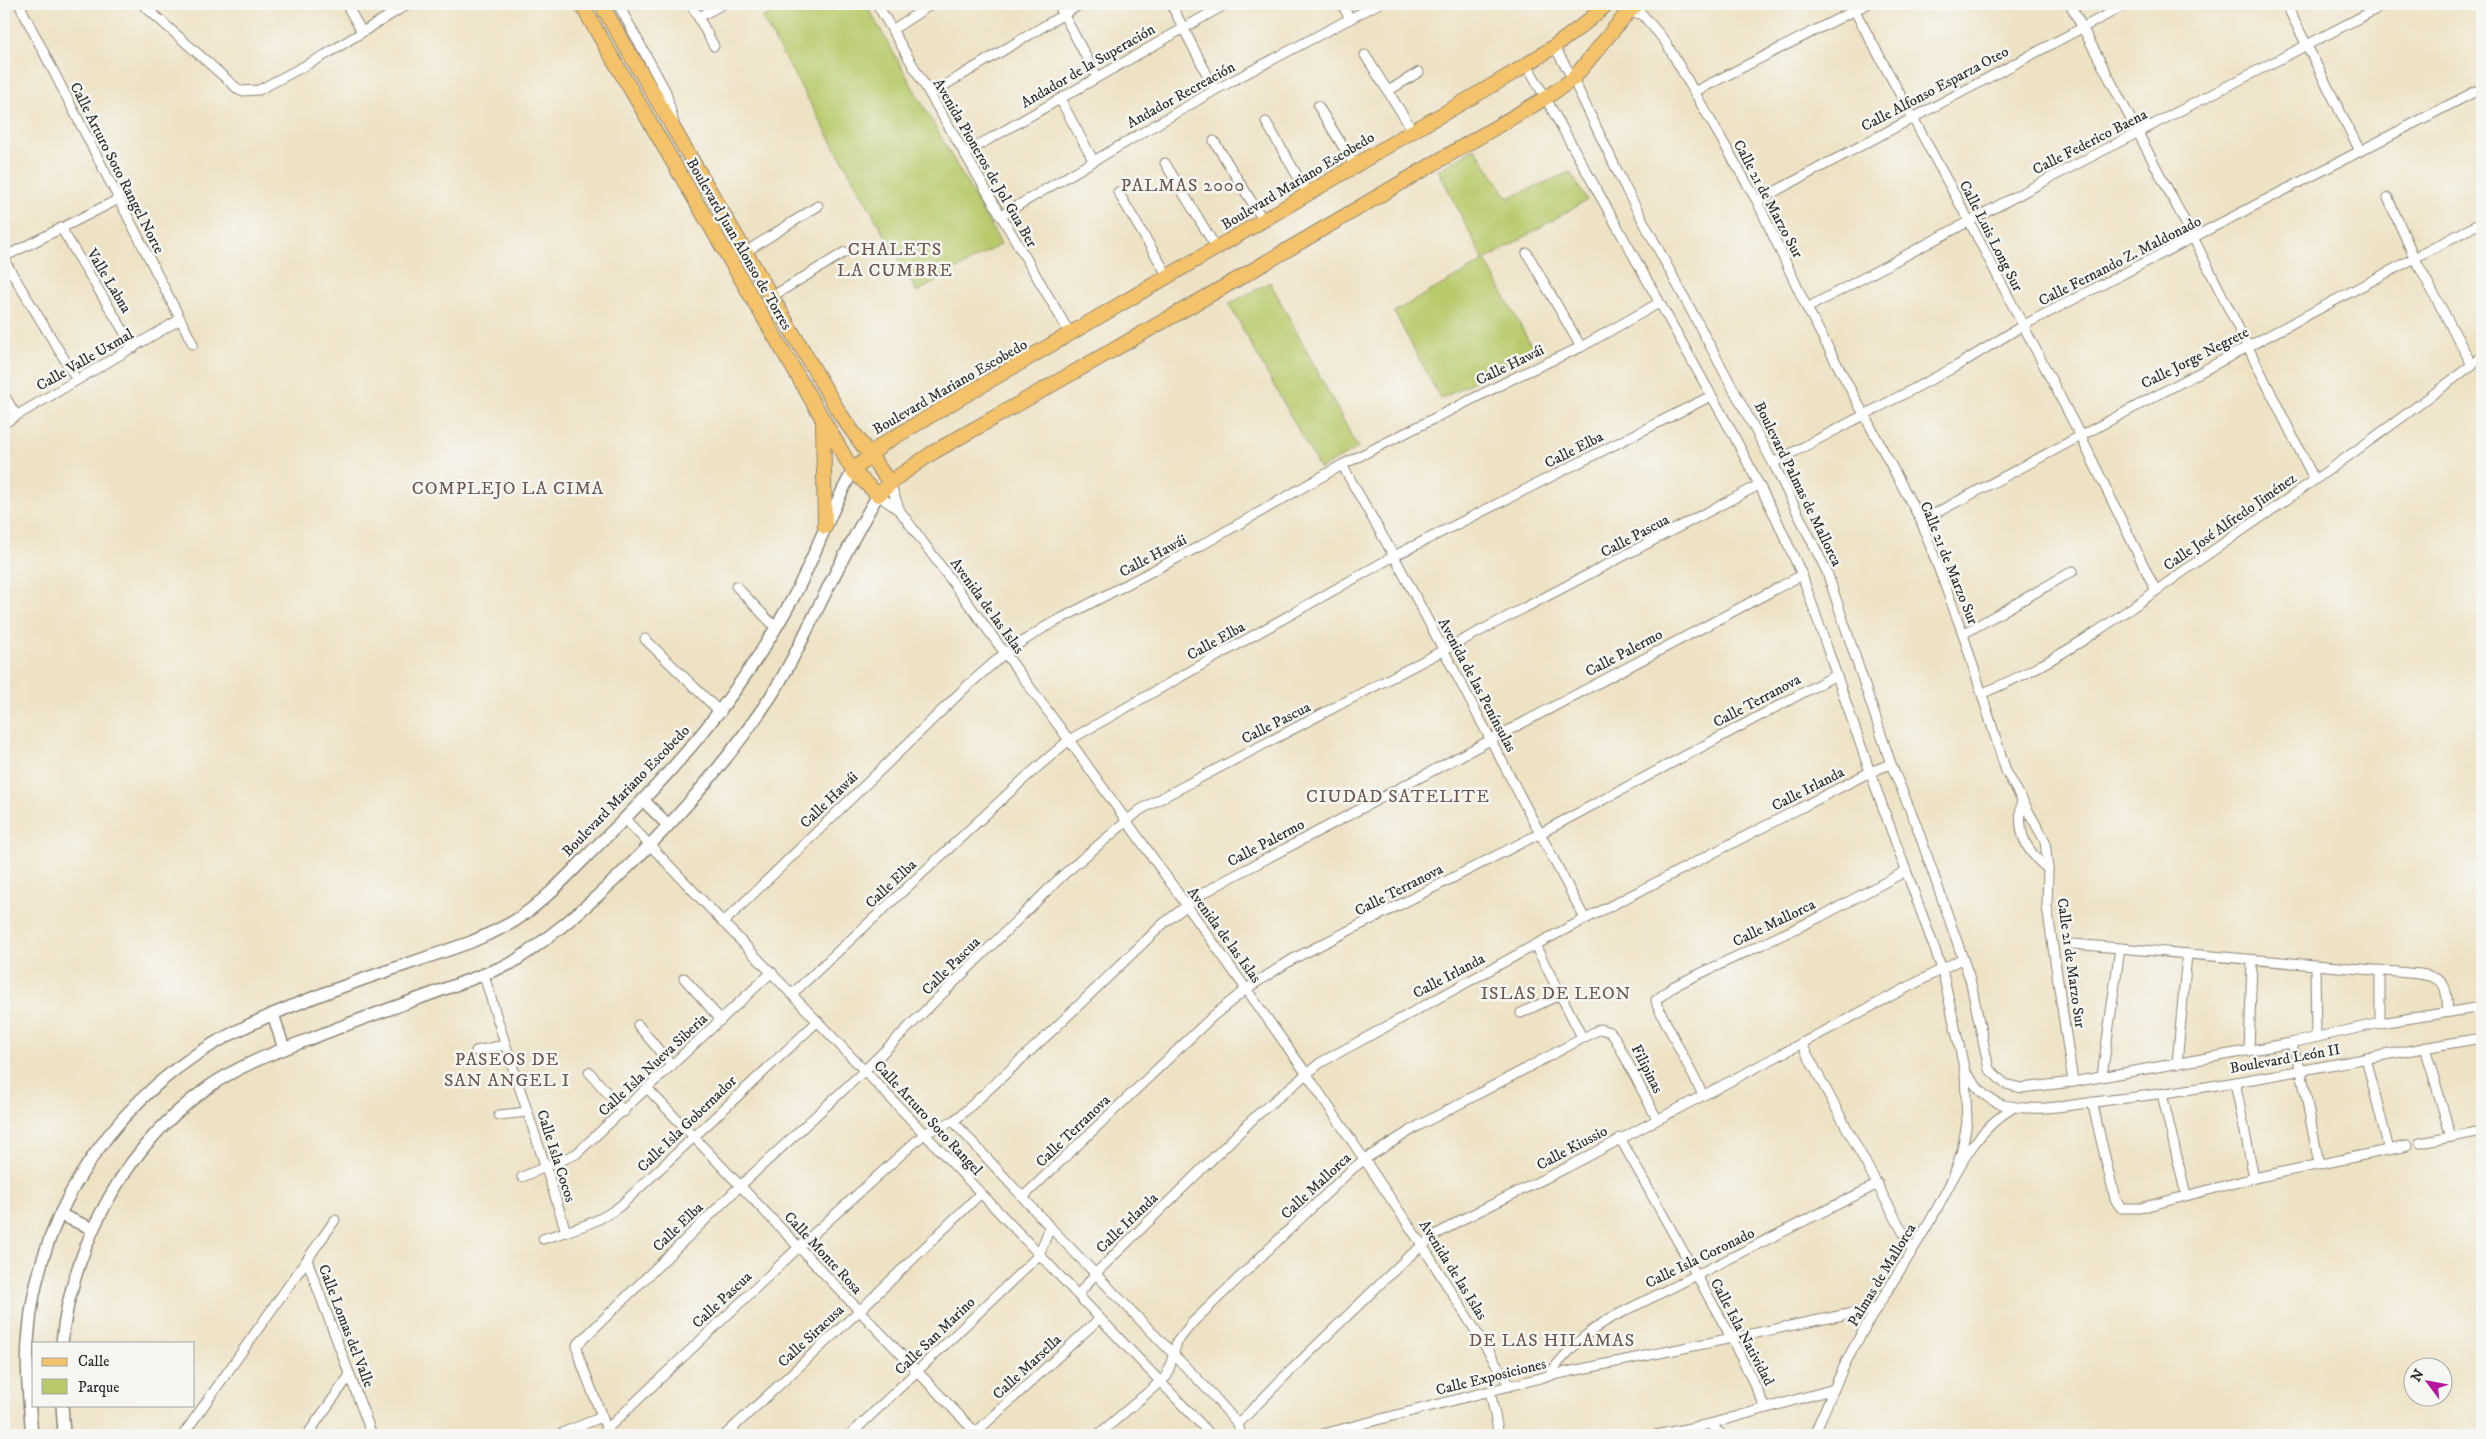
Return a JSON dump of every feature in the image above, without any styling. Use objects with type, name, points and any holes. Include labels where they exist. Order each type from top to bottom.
[{"type":"main road","name":"Boulevard Juan Alonso de Torres","points":[[581,4],[853,471],[878,496]]},
{"type":"main road","name":"Boulevard Juan Alonso de Torres","points":[[601,4],[747,251],[840,414],[890,483]]},
{"type":"main road","points":[[1589,20],[1596,4]]},
{"type":"main road","name":"Boulevard Mariano Escobedo","points":[[853,471],[868,455],[902,432],[1169,278],[1554,46],[1607,4]]},
{"type":"main road","points":[[878,496],[890,483],[932,453],[1236,280],[1547,97],[1573,79],[1633,8]]},
{"type":"main road","points":[[823,420],[825,527]]},
{"type":"street","name":"Calle Arturo Soto Rangel Norte","points":[[19,4],[192,344]]},
{"type":"street","points":[[142,4],[240,91],[259,90],[408,4]]},
{"type":"street","points":[[346,4],[362,32]]},
{"type":"street","points":[[618,4],[666,92],[676,130]]},
{"type":"street","points":[[691,4],[714,46]]},
{"type":"street","points":[[699,17],[723,4]]},
{"type":"street","name":"Avenida Pioneros de Jol Gua Ber","points":[[877,4],[1071,335]]},
{"type":"street","points":[[892,30],[932,4]]},
{"type":"street","points":[[1058,4],[1097,77]]},
{"type":"street","points":[[930,94],[1081,4]]},
{"type":"street","points":[[1171,4],[1215,90]]},
{"type":"street","name":"Andador de la Superación","points":[[965,153],[1226,4]]},
{"type":"street","points":[[1342,4],[1350,18]]},
{"type":"street","name":"Andador Recreación","points":[[1000,216],[1215,90],[1378,4]]},
{"type":"street","points":[[1694,92],[1852,7],[1867,4]]},
{"type":"street","points":[[2070,4],[2249,346],[2314,479]]},
{"type":"street","name":"Calle Alfonso Esparza Oteo","points":[[1757,201],[2127,4]]},
{"type":"street","points":[[2286,4],[2360,150]]},
{"type":"street","name":"Calle Federico Baena","points":[[1807,308],[1968,221],[2386,4]]},
{"type":"street","name":"Calle Luis Long Sur","points":[[1852,7],[1968,221],[2080,435],[2156,591]]},
{"type":"street","name":"Calle 21 de Marzo Sur","points":[[1633,8],[1665,41],[1757,201],[1807,308],[1920,521],[1963,634],[2006,771],[2045,841],[2048,870],[2047,906],[2073,1082]]},
{"type":"street","name":"Boulevard Palmas de Mallorca","points":[[1554,46],[1573,79],[1626,189],[1773,463],[1827,572],[1891,764],[1916,824],[1963,958]]},
{"type":"street","points":[[1365,55],[1413,131]]},
{"type":"street","points":[[1526,63],[1547,97],[1712,396],[1759,485],[1802,575],[1870,772],[1942,969]]},
{"type":"street","points":[[1388,91],[1419,72]]},
{"type":"street","name":"Calle Fernando Z. Maldonado","points":[[1773,463],[1955,366],[2022,326],[2194,239],[2360,150],[2482,88]]},
{"type":"street","points":[[1060,99],[1093,160]]},
{"type":"street","points":[[1318,106],[1355,166]]},
{"type":"street","points":[[1266,122],[1308,194]]},
{"type":"street","points":[[1214,141],[1263,220]]},
{"type":"street","points":[[1165,163],[1217,249]]},
{"type":"street","points":[[1118,192],[1169,278]]},
{"type":"street","points":[[2388,198],[2414,257],[2472,365]]},
{"type":"street","points":[[77,380],[4,258],[118,200]]},
{"type":"street","points":[[747,251],[818,206]]},
{"type":"street","name":"Calle Jorge Negrete","points":[[1920,521],[2482,222]]},
{"type":"street","name":"Valle Labna","points":[[61,228],[134,348]]},
{"type":"street","points":[[773,296],[845,252]]},
{"type":"street","points":[[1527,253],[1581,347]]},
{"type":"street","name":"Calle Hawái","points":[[724,923],[966,687],[1005,653],[1045,627],[1202,545],[1342,465],[1518,376],[1581,347],[1659,303]]},
{"type":"street","name":"Calle Valle Uxmal","points":[[4,423],[179,320]]},
{"type":"street","name":"Calle José Alfredo Jiménez","points":[[1983,693],[2037,669],[2065,653],[2389,428],[2482,357]]},
{"type":"street","points":[[4,395],[16,415]]},
{"type":"street","name":"Calle Elba","points":[[792,994],[1018,785],[1070,740],[1394,556],[1712,396]]},
{"type":"street","name":"Avenida de las Penínsulas","points":[[1342,465],[1394,556],[1585,919]]},
{"type":"street","name":"Boulevard Mariano Escobedo","points":[[32,1435],[26,1363],[29,1328],[36,1286],[48,1246],[77,1182],[99,1147],[124,1114],[155,1085],[188,1059],[234,1032],[273,1014],[500,929],[536,905],[625,819],[689,752],[721,712],[793,597],[853,471]]},
{"type":"street","name":"Avenida de las Islas","points":[[890,483],[900,511],[1070,740],[1185,906],[1306,1073],[1422,1245],[1510,1386]]},
{"type":"street","name":"Calle Pascua","points":[[865,1070],[1063,875],[1140,810],[1759,485]]},
{"type":"street","points":[[62,1342],[70,1293],[80,1260],[93,1229],[127,1167],[151,1136],[177,1111],[209,1087],[247,1065],[284,1049],[512,963],[534,949],[583,907],[668,825],[713,774],[767,702],[789,666],[878,496]]},
{"type":"street","name":"Avenida de las Islas","points":[[878,496],[900,511]]},
{"type":"street","points":[[1963,634],[2072,571]]},
{"type":"street","name":"Calle Palermo","points":[[925,1133],[953,1121],[1185,906],[1230,878],[1802,575]]},
{"type":"street","points":[[736,586],[775,627]]},
{"type":"street","points":[[645,639],[721,712]]},
{"type":"street","name":"Calle Terranova","points":[[1023,1197],[1212,1017],[1246,989],[1293,959],[1540,834],[1836,675]]},
{"type":"street","name":"Calle Irlanda","points":[[1078,1295],[1096,1273],[1257,1115],[1306,1073],[1343,1049],[1535,945],[1870,772],[1891,764]]},
{"type":"street","points":[[2022,799],[2020,825],[2031,856],[2048,870]]},
{"type":"street","points":[[643,800],[668,825]]},
{"type":"street","name":"Calle Arturo Soto Rangel","points":[[625,819],[1211,1435]]},
{"type":"street","points":[[2020,825],[2035,820]]},
{"type":"street","name":"Calle Mallorca","points":[[1703,1095],[1660,1014],[1656,1000],[1674,986],[1820,917],[1906,872]]},
{"type":"street","points":[[2072,944],[2252,961],[2407,972],[2438,979],[2445,986],[2448,1012]]},
{"type":"street","points":[[1535,945],[1582,1037]]},
{"type":"street","points":[[2102,1076],[2120,948]]},
{"type":"street","points":[[2177,1064],[2187,954]]},
{"type":"street","points":[[1963,958],[1973,989],[1989,1069],[2005,1084],[2021,1088],[2073,1082],[2177,1064],[2249,1051],[2380,1023],[2482,1007]]},
{"type":"street","name":"Calle Kiussio","points":[[1238,1424],[1283,1378],[1422,1245],[1461,1220],[1963,958]]},
{"type":"street","points":[[2249,1051],[2252,961]]},
{"type":"street","points":[[2316,965],[2316,1037]]},
{"type":"street","name":"Palmas de Mallorca","points":[[1942,969],[1965,1072],[1967,1122],[1962,1150],[1954,1175]]},
{"type":"street","points":[[2380,970],[2380,1023]]},
{"type":"street","name":"Calle Isla Nueva Siberia","points":[[522,1177],[576,1154],[624,1112],[772,972]]},
{"type":"street","name":"Calle Isla Cocos","points":[[484,975],[504,1045],[546,1166],[566,1232]]},
{"type":"street","points":[[684,978],[721,1020]]},
{"type":"street","points":[[1521,1013],[1560,994]]},
{"type":"street","points":[[273,1014],[284,1049]]},
{"type":"street","name":"Calle Isla Gobernador","points":[[543,1238],[566,1232],[607,1216],[640,1188],[693,1136],[818,1021]]},
{"type":"street","points":[[638,1025],[672,1066]]},
{"type":"street","name":"Calle Mallorca","points":[[1098,1435],[1161,1382],[1171,1368],[1178,1342],[1192,1323],[1351,1170],[1365,1159],[1418,1126],[1514,1076],[1582,1037],[1600,1029],[1610,1032]]},
{"type":"street","name":"Filipinas","points":[[1610,1032],[1620,1045],[1657,1119]]},
{"type":"street","name":"Boulevard León II","points":[[2092,1102],[2162,1094],[2482,1038]]},
{"type":"street","points":[[2291,1042],[2301,1070],[2319,1164]]},
{"type":"street","points":[[1801,1043],[1912,1250]]},
{"type":"street","points":[[476,1051],[504,1045]]},
{"type":"street","points":[[2425,1048],[2451,1137]]},
{"type":"street","points":[[2366,1058],[2389,1150]]},
{"type":"street","name":"Calle Elba","points":[[602,1417],[579,1357],[577,1345],[740,1186],[865,1070]]},
{"type":"street","points":[[590,1072],[624,1112]]},
{"type":"street","name":"Palmas de Mallorca","points":[[1965,1072],[1986,1098],[2014,1107],[2066,1106],[2092,1102]]},
{"type":"street","points":[[2235,1082],[2254,1178]]},
{"type":"street","name":"Calle Monte Rosa","points":[[648,1088],[976,1434]]},
{"type":"street","points":[[2162,1094],[2186,1195]]},
{"type":"street","points":[[2092,1102],[2113,1193],[2121,1208],[2140,1208],[2254,1178],[2407,1146]]},
{"type":"street","name":"Palmas de Mallorca","points":[[1814,1435],[1847,1362],[1877,1308],[1934,1215],[1954,1175],[1973,1144],[1995,1118],[2014,1107]]},
{"type":"street","points":[[499,1116],[528,1112]]},
{"type":"street","points":[[953,1121],[1050,1227],[1175,1355],[1238,1424],[1241,1435]]},
{"type":"street","points":[[2420,1143],[2477,1132]]},
{"type":"street","name":"Calle Pascua","points":[[608,1432],[799,1246],[925,1133]]},
{"type":"street","name":"Calle Isla Natividad","points":[[1620,1138],[1731,1337],[1766,1408]]},
{"type":"street","name":"Calle Isla Coronado","points":[[1548,1376],[1560,1360],[1589,1331],[1640,1303],[1878,1184]]},
{"type":"street","name":"Calle Siracusa","points":[[725,1435],[859,1311],[980,1194]]},
{"type":"street","points":[[61,1215],[93,1229]]},
{"type":"street","points":[[307,1260],[335,1220]]},
{"type":"street","points":[[1039,1255],[1050,1227]]},
{"type":"street","name":"Calle San Marino","points":[[850,1435],[1039,1255]]},
{"type":"street","name":"Calle Lomas del Valle","points":[[307,1260],[372,1435]]},
{"type":"street","name":"Calle Lomas del Valle","points":[[183,1435],[307,1260]]},
{"type":"street","name":"Calle Exposiciones","points":[[1319,1435],[1548,1376],[1614,1364],[1731,1337],[1877,1308]]},
{"type":"street","name":"Calle Marsella","points":[[976,1434],[1099,1319]]},
{"type":"street","points":[[307,1435],[350,1375]]},
{"type":"street","points":[[1656,1435],[1710,1424],[1834,1389]]},
{"type":"street","points":[[1490,1392],[1499,1435]]},
{"type":"street","points":[[62,1406],[64,1435]]},
{"type":"street","points":[[557,1435],[602,1417],[608,1432]]},
{"type":"street","points":[[1710,1424],[1722,1435]]},
{"type":"green space","points":[[787,4],[866,4],[1001,244],[917,292],[762,18]]},
{"type":"green space","points":[[1475,148],[1508,198],[1570,172],[1587,200],[1485,260],[1533,349],[1441,399],[1394,312],[1484,261],[1438,170]]},
{"type":"green space","points":[[1270,282],[1358,448],[1320,469],[1229,304]]},
{"type":"district","name":"PALMAS 2000","points":[[1183,186]]},
{"type":"district","name":"CHALETS LA CUMBRE","points":[[895,260]]},
{"type":"district","name":"COMPLEJO LA CIMA","points":[[508,489]]},
{"type":"district","name":"CIUDAD SATELITE","points":[[1398,797]]},
{"type":"district","name":"ISLAS DE LEON","points":[[1556,994]]},
{"type":"district","name":"PASEOS DE SAN ANGEL I","points":[[507,1070]]},
{"type":"district","name":"DE LAS HILAMAS","points":[[1552,1341]]}]
